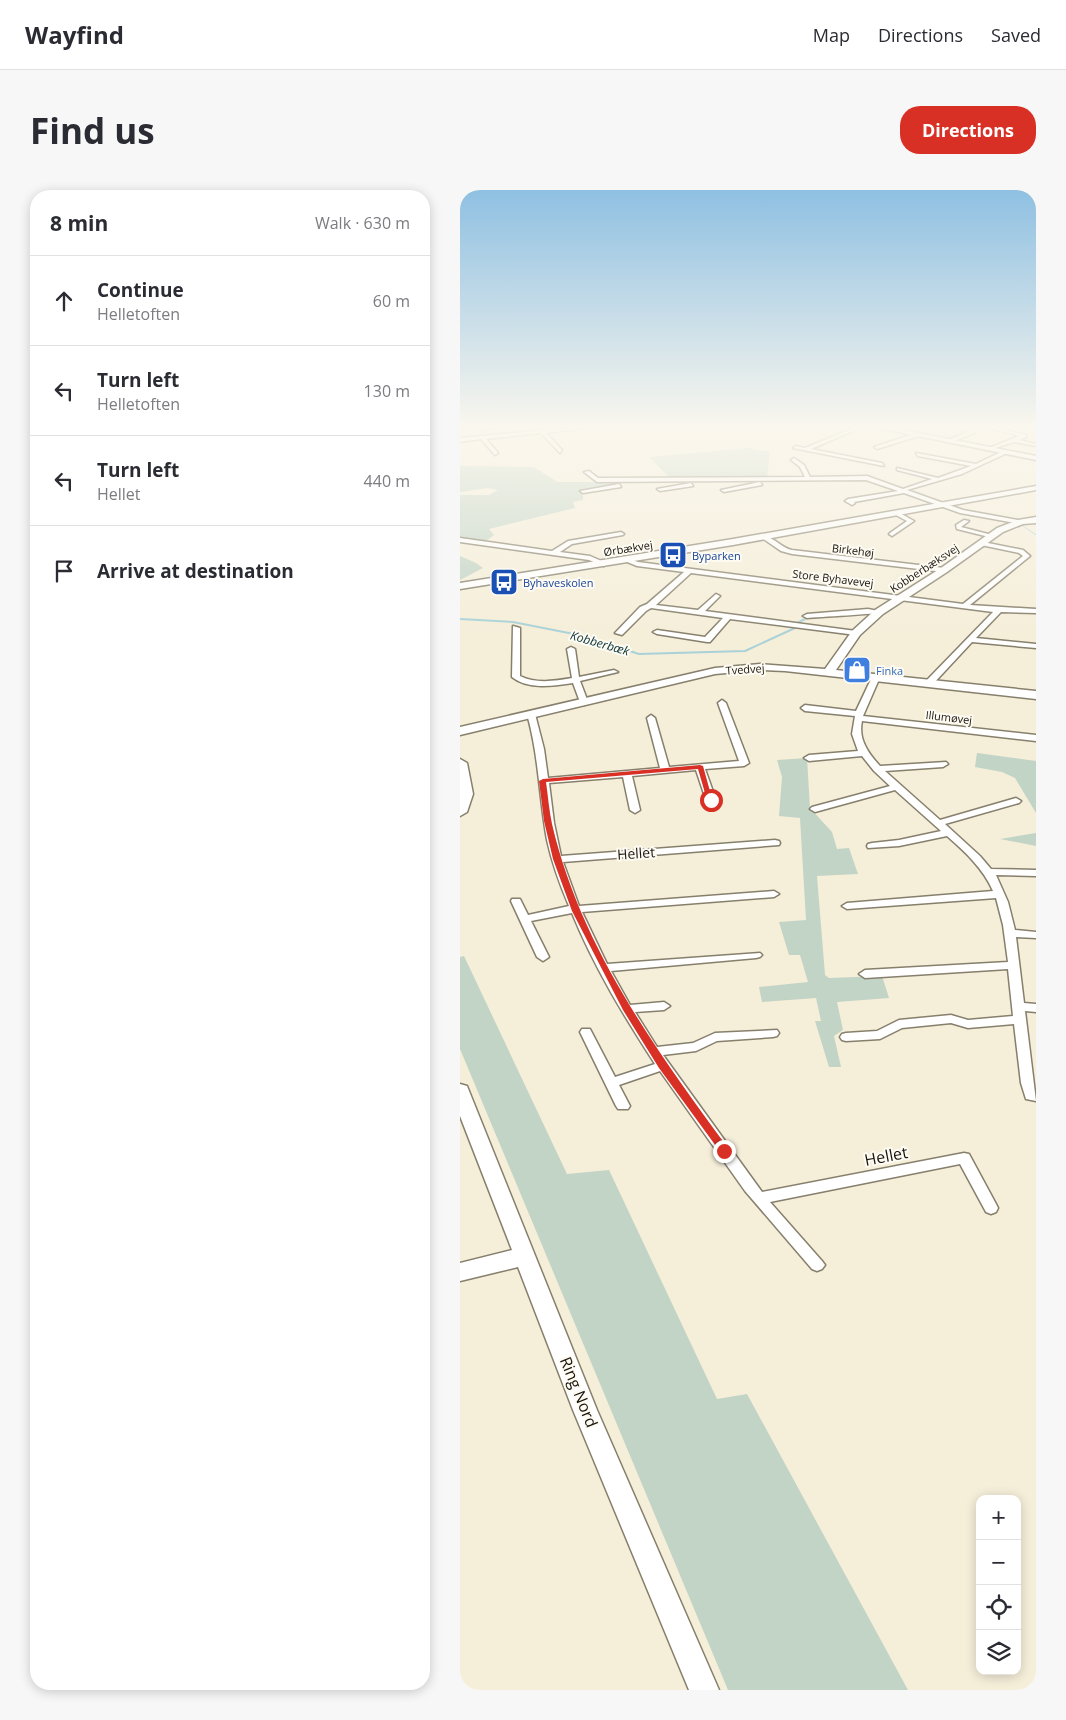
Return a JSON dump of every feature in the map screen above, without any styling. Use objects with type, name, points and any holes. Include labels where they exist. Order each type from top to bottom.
[{"type":"street","points":[[852,502],[848,501],[869,497]]},
{"type":"street","points":[[922,497],[969,513],[1021,522]]},
{"type":"street","name":"Ørbækvej","points":[[460,586],[764,537],[986,497]]},
{"type":"street","points":[[892,534],[911,521],[896,513]]},
{"type":"street","name":"Kobberbæksvej","points":[[829,672],[856,633],[879,612],[983,544],[1000,530],[1021,522],[1036,520]]},
{"type":"street","points":[[966,521],[958,526],[959,528],[993,536]]},
{"type":"street","points":[[554,553],[570,542],[621,534]]},
{"type":"street","name":"Birkehøj","points":[[764,537],[783,550],[792,552],[944,570]]},
{"type":"street","points":[[460,540],[590,558],[604,564]]},
{"type":"street","points":[[964,606],[1027,556],[1021,551],[983,544]]},
{"type":"street","name":"Store Byhavevej","points":[[627,560],[637,564],[964,606],[999,610],[1036,611]]},
{"type":"street","points":[[619,632],[643,609],[650,606],[689,571]]},
{"type":"street","points":[[699,613],[716,596]]},
{"type":"street","points":[[650,606],[856,633]]},
{"type":"street","points":[[929,683],[999,610]]},
{"type":"street","points":[[807,616],[868,611],[879,612]]},
{"type":"street","points":[[657,632],[707,640],[728,617]]},
{"type":"street","points":[[516,628],[516,677],[531,683],[576,681],[584,677],[614,672]]},
{"type":"street","points":[[971,640],[1036,646]]},
{"type":"street","points":[[571,649],[576,681],[584,702]]},
{"type":"street","name":"Tvedvej","points":[[460,731],[715,671],[736,668],[768,667],[829,672],[1036,695]]},
{"type":"street","points":[[876,677],[859,716],[856,733],[857,743],[877,770],[973,855],[988,872],[1000,894],[1007,912],[1027,1083],[1032,1096],[1036,1096]]},
{"type":"street","points":[[543,781],[744,763],[722,703]]},
{"type":"street","name":"Illumøvej","points":[[804,708],[1036,738]]},
{"type":"street","points":[[531,714],[537,730],[548,821],[557,859],[576,911],[626,1009],[662,1066],[760,1198],[817,1265]]},
{"type":"street","points":[[651,718],[664,770]]},
{"type":"street","points":[[809,758],[863,753]]},
{"type":"street","points":[[460,763],[467,792],[464,806],[460,812]]},
{"type":"street","points":[[877,770],[943,764]]},
{"type":"street","points":[[700,766],[711,800]]},
{"type":"street","points":[[627,773],[635,810]]},
{"type":"street","points":[[815,809],[897,787]]},
{"type":"street","points":[[939,823],[1016,801]]},
{"type":"street","points":[[872,846],[906,842],[949,832]]},
{"type":"street","name":"Hellet","points":[[557,859],[775,843]]},
{"type":"street","points":[[988,872],[1036,873]]},
{"type":"street","points":[[525,919],[565,910],[576,911],[774,894]]},
{"type":"street","points":[[847,906],[1000,894]]},
{"type":"street","points":[[516,901],[544,957]]},
{"type":"street","points":[[1010,933],[1036,935]]},
{"type":"street","points":[[605,968],[756,954]]},
{"type":"street","points":[[865,974],[1013,965]]},
{"type":"street","points":[[626,1009],[664,1006]]},
{"type":"street","points":[[1017,1006],[1036,1008]]},
{"type":"street","points":[[846,1037],[880,1035],[899,1024],[952,1020],[968,1024],[1019,1020]]},
{"type":"street","points":[[586,1032],[623,1106]]},
{"type":"street","points":[[653,1052],[696,1047],[715,1037],[773,1033]]},
{"type":"street","points":[[611,1083],[662,1066]]},
{"type":"street","name":"Ring Nord","points":[[460,1091],[585,1410],[704,1690]]},
{"type":"street","name":"Hellet","points":[[760,1198],[964,1158],[991,1208]]},
{"type":"street","points":[[460,1272],[525,1256]]},
{"type":"green space","points":[[460,497],[583,497],[583,500],[573,502],[575,508],[489,529],[494,535],[483,543],[460,537]]},
{"type":"green space","points":[[460,556],[476,563],[483,568],[460,580]]},
{"type":"green space","points":[[977,753],[1036,761],[1036,813],[1015,778],[1002,772],[975,767]]},
{"type":"green space","points":[[807,758],[810,808],[832,832],[837,849],[849,848],[858,874],[817,876],[825,975],[829,978],[882,976],[889,998],[837,1002],[843,1030],[834,1036],[841,1067],[829,1067],[815,1021],[821,1021],[816,998],[762,1002],[759,987],[808,982],[800,955],[789,955],[779,922],[806,920],[800,818],[779,816],[782,777],[777,760]]},
{"type":"green space","points":[[1036,833],[1036,846],[1000,839]]},
{"type":"green space","points":[[464,956],[567,1174],[609,1170],[717,1399],[747,1394],[908,1690],[728,1690],[460,1049],[460,957]]},
{"type":"waterway","points":[[1023,526],[1036,535]]},
{"type":"waterway","name":"Kobberbæk","points":[[797,623],[807,618],[825,617]]},
{"type":"waterway","name":"Kobberbæk","points":[[460,619],[513,622],[579,635],[639,654],[745,651],[795,628]]},
{"type":"place","name":"Byparken","points":[[673,555]]},
{"type":"place","name":"Byhaveskolen","points":[[504,582]]},
{"type":"place","name":"Finka","points":[[857,670]]},
{"type":"route","points":[[711,800],[700,766],[543,781],[548,821],[557,859],[576,911],[627,1010],[662,1066],[724,1151]]}]
